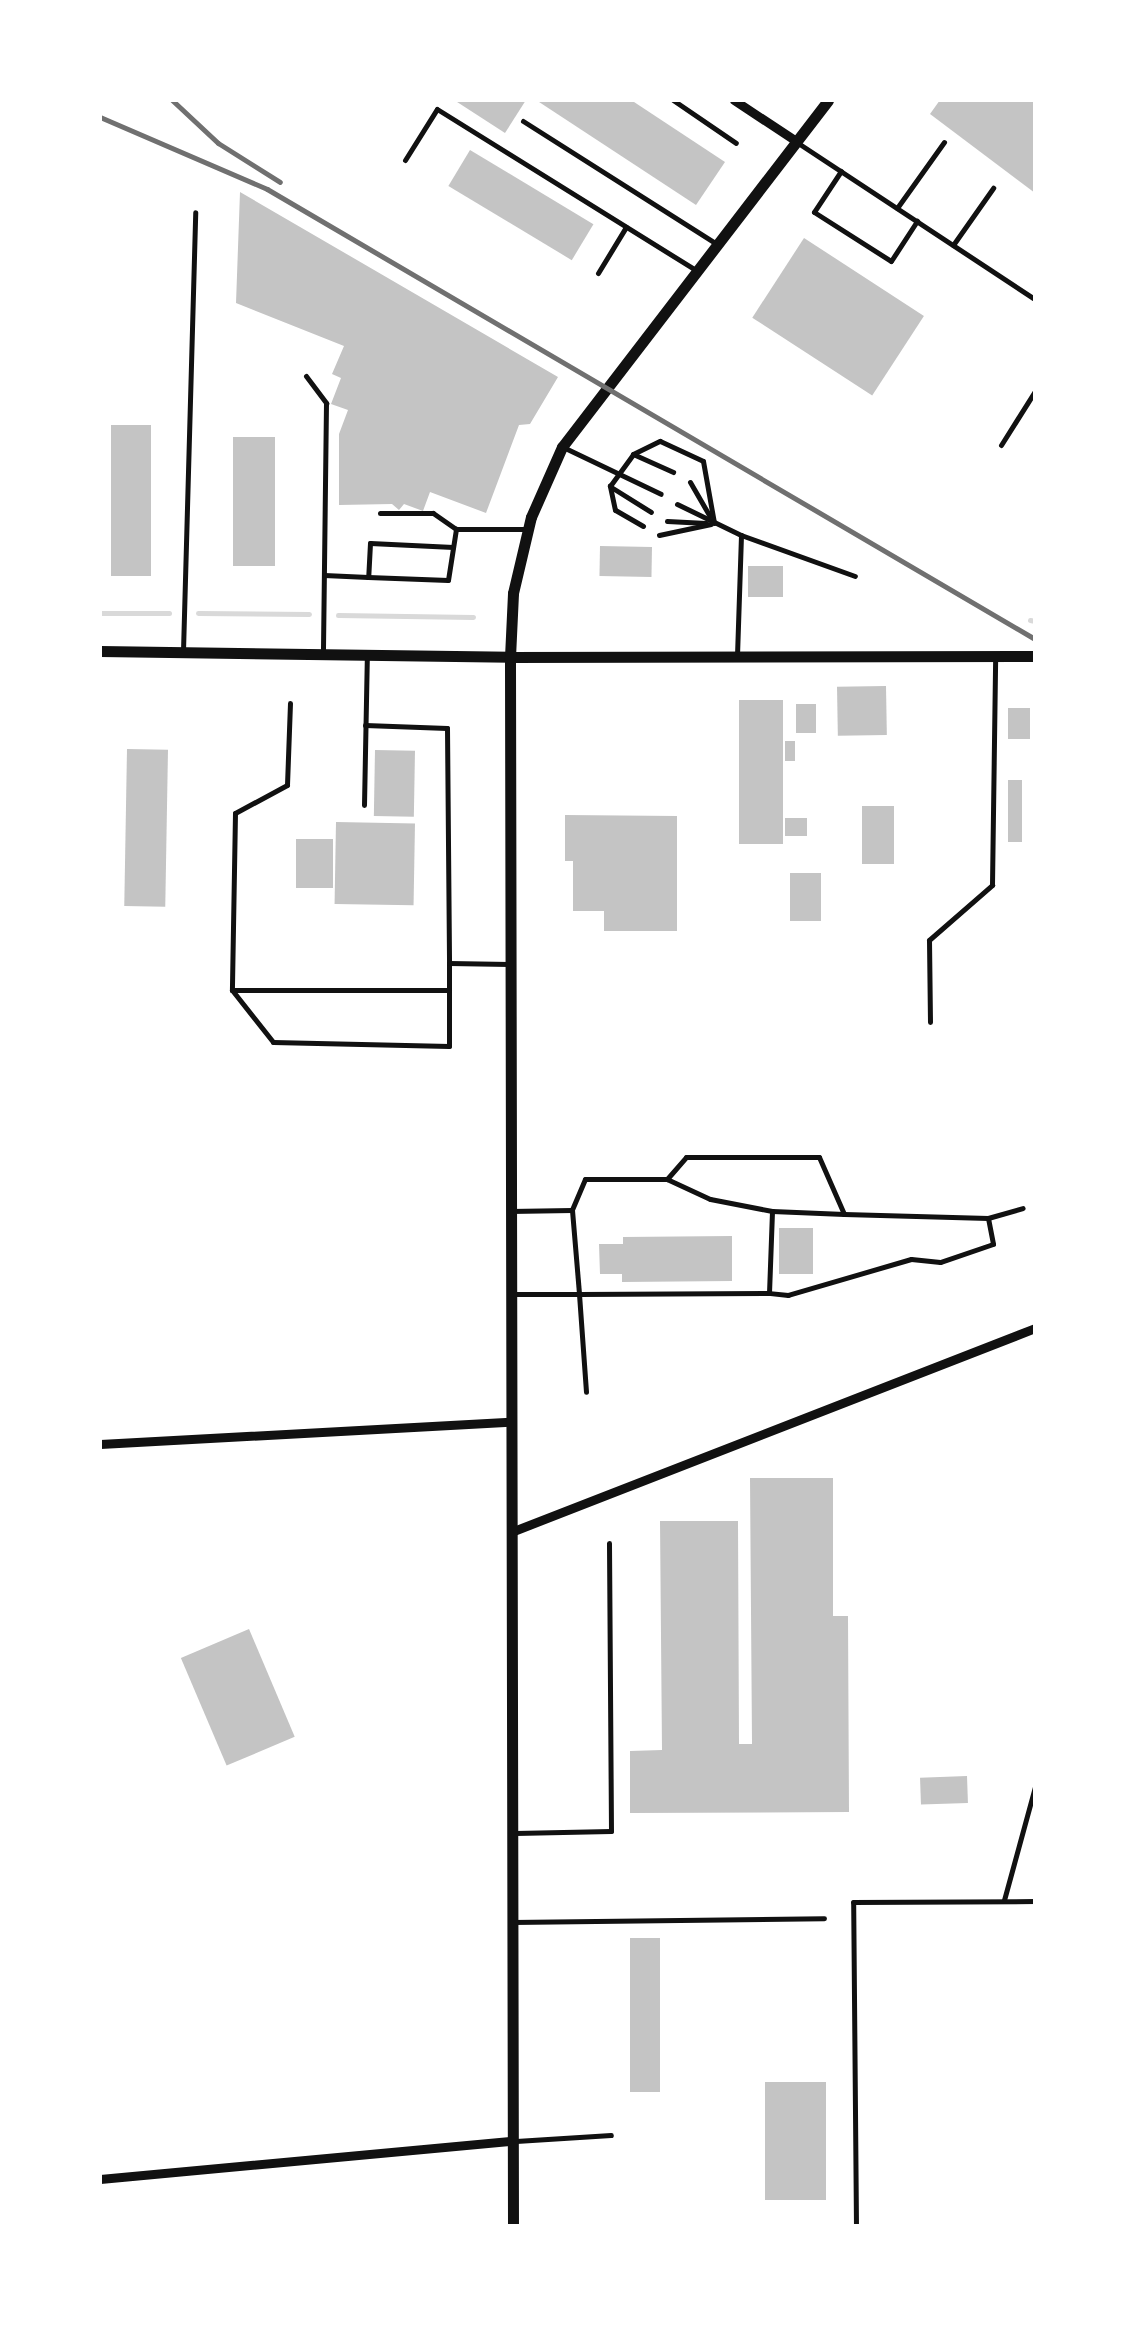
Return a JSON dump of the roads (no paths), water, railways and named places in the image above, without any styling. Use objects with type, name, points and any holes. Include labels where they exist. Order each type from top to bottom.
[{"type":"street","points":[[734,100],[796,141]]},
{"type":"street","points":[[514,2226],[510,657],[514,593],[528,528],[562,447],[828,100]]},
{"type":"street","points":[[100,651],[323,651],[510,657],[1035,656]]},
{"type":"street","points":[[511,1532],[1035,1328]]},
{"type":"street","points":[[100,1444],[510,1422]]},
{"type":"street","points":[[100,2179],[513,2141]]},
{"type":"lane","points":[[673,100],[736,143]]},
{"type":"lane","points":[[405,160],[436,109],[696,270]]},
{"type":"lane","points":[[523,121],[717,244]]},
{"type":"lane","points":[[796,141],[1035,299]]},
{"type":"lane","points":[[897,208],[944,142]]},
{"type":"lane","points":[[841,170],[814,212],[891,262],[918,221]]},
{"type":"lane","points":[[953,245],[993,188]]},
{"type":"lane","points":[[183,651],[196,212]]},
{"type":"lane","points":[[598,273],[626,227]]},
{"type":"lane","points":[[306,376],[326,403],[323,651]]},
{"type":"lane","points":[[1000,445],[1035,392]]},
{"type":"lane","points":[[642,526],[615,510],[610,486],[633,454],[660,441],[704,461],[714,523]]},
{"type":"lane","points":[[562,447],[662,494]]},
{"type":"lane","points":[[633,454],[674,472]]},
{"type":"lane","points":[[690,482],[714,523]]},
{"type":"lane","points":[[610,486],[651,512]]},
{"type":"lane","points":[[677,504],[741,535],[854,576]]},
{"type":"lane","points":[[380,512],[433,513],[456,528],[528,528]]},
{"type":"lane","points":[[667,521],[714,523]]},
{"type":"lane","points":[[659,535],[714,523]]},
{"type":"lane","points":[[324,575],[448,580],[456,528]]},
{"type":"lane","points":[[737,656],[741,535]]},
{"type":"lane","points":[[368,577],[370,543],[453,547]]},
{"type":"lane","points":[[364,806],[367,652]]},
{"type":"lane","points":[[930,1022],[929,940],[992,886],[995,656]]},
{"type":"lane","points":[[290,703],[287,785],[235,814],[232,990],[273,1042],[449,1046],[447,728],[365,725]]},
{"type":"lane","points":[[449,962],[510,964]]},
{"type":"lane","points":[[232,990],[449,990]]},
{"type":"lane","points":[[666,1179],[686,1157],[819,1157],[844,1214]]},
{"type":"lane","points":[[586,1392],[572,1210],[585,1180],[666,1179],[710,1199],[772,1211],[988,1218],[1023,1208]]},
{"type":"lane","points":[[510,1211],[572,1210]]},
{"type":"lane","points":[[769,1293],[772,1211]]},
{"type":"lane","points":[[510,1294],[788,1295],[911,1260],[940,1262],[993,1244],[988,1218]]},
{"type":"lane","points":[[512,1833],[611,1830],[608,1542]]},
{"type":"lane","points":[[1004,1900],[1035,1787]]},
{"type":"lane","points":[[856,2226],[853,1902],[1035,1901]]},
{"type":"lane","points":[[512,1922],[824,1918]]},
{"type":"lane","points":[[513,2141],[611,2136]]},
{"type":"waterway","points":[[100,613],[169,613]]},
{"type":"waterway","points":[[198,613],[309,614]]},
{"type":"waterway","points":[[338,615],[473,617]]},
{"type":"waterway","points":[[1030,620],[1035,621]]},
{"type":"railway","points":[[172,100],[218,143],[280,182]]},
{"type":"railway","points":[[100,117],[267,189],[1035,639]]}]
